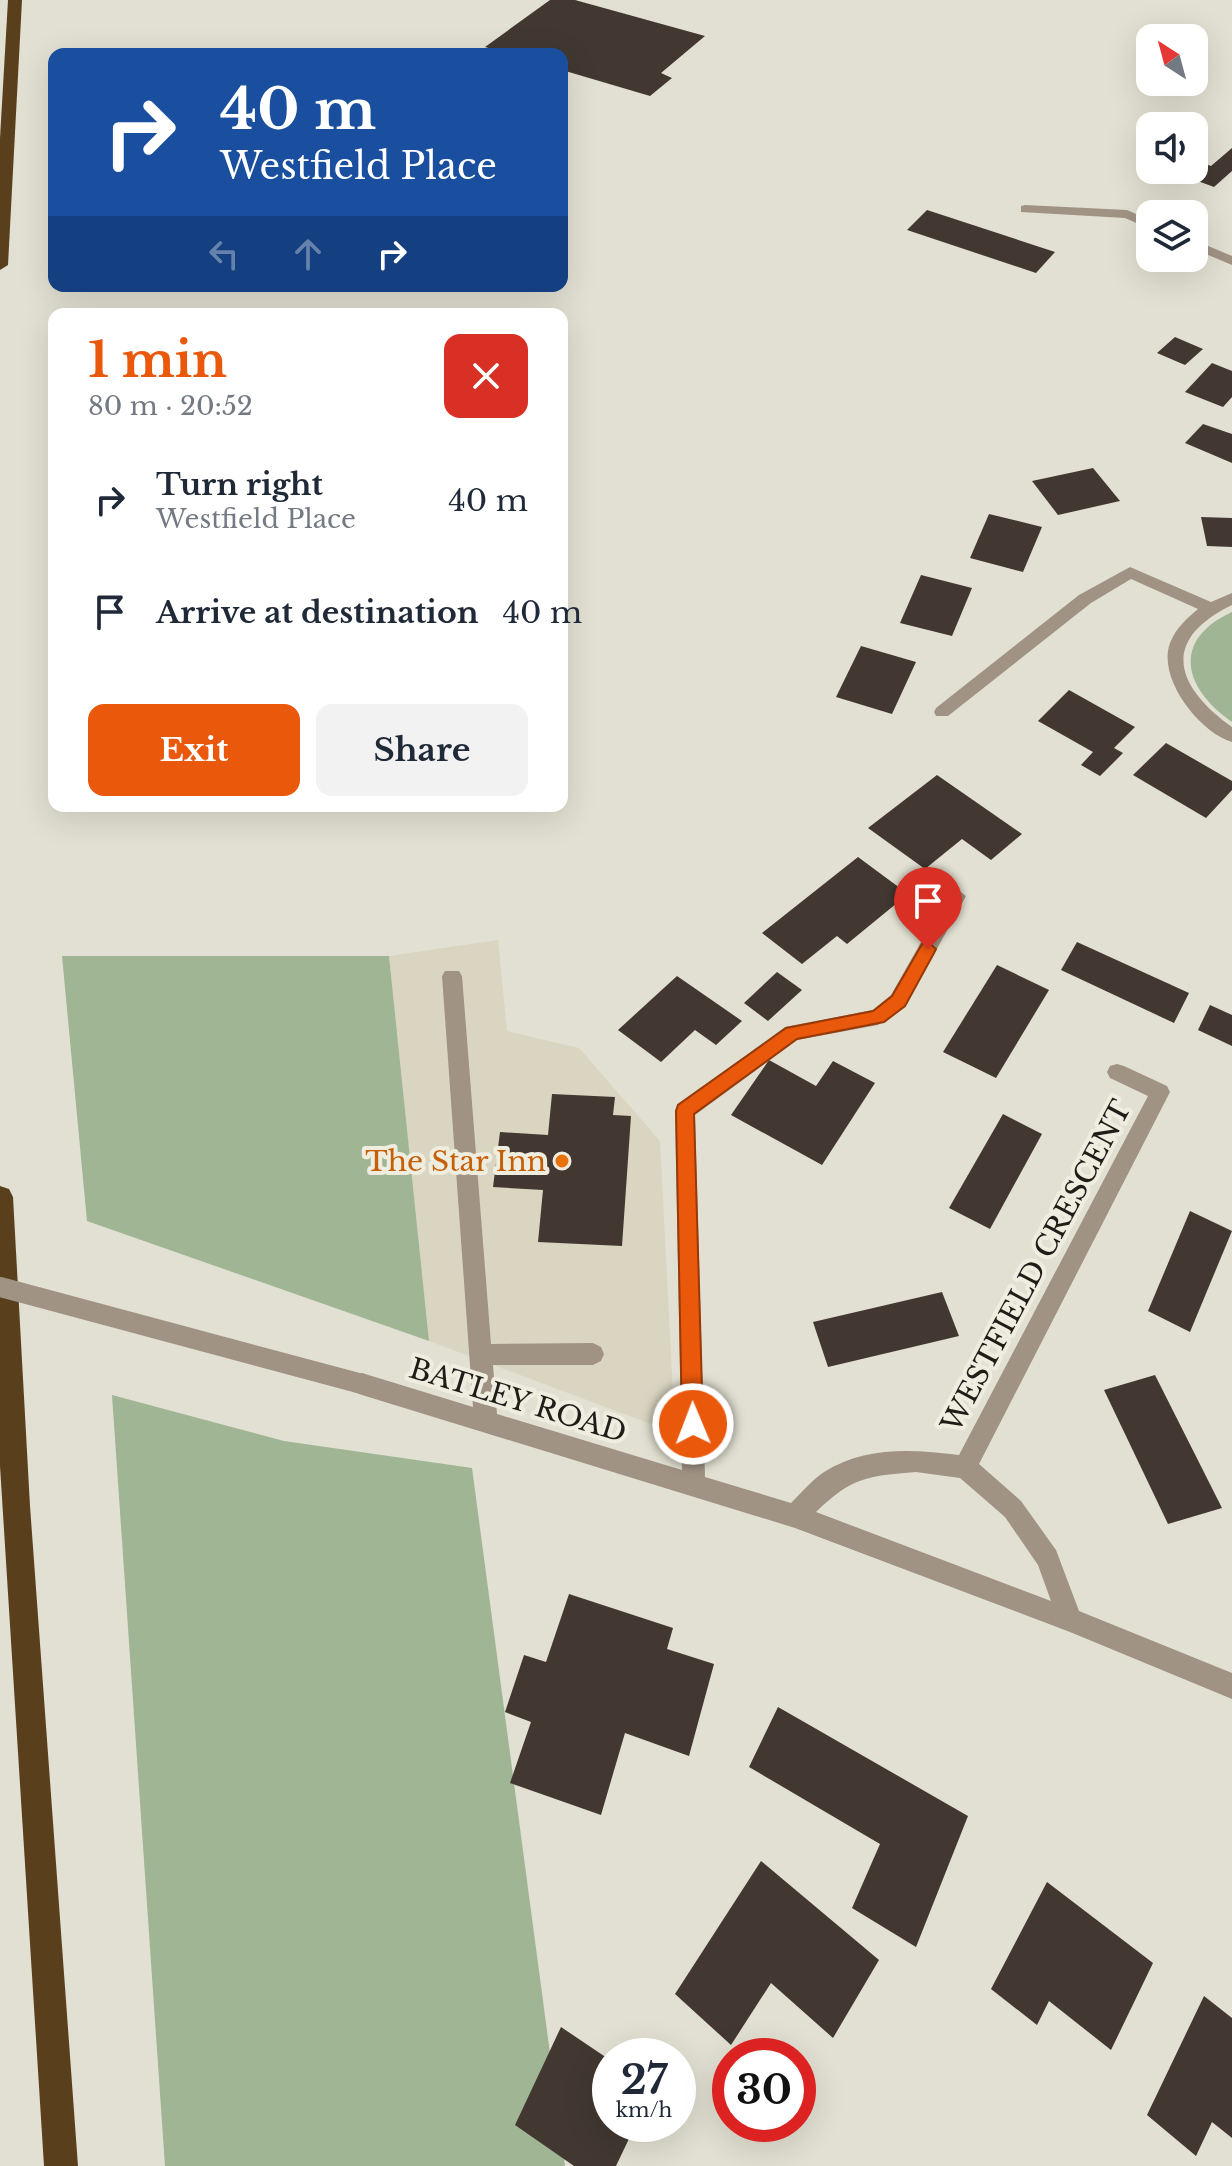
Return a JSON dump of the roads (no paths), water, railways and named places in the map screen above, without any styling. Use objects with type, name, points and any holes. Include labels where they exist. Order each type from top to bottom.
[{"type":"highway","points":[[0,265],[15,0]]},
{"type":"highway","points":[[0,1197],[16,1506],[61,2166]]},
{"type":"street","points":[[1025,209],[1127,214],[1136,218]]},
{"type":"street","points":[[1208,250],[1232,261]]},
{"type":"street","points":[[942,712],[1085,599],[1130,572],[1210,608]]},
{"type":"street","points":[[1232,598],[1190,619],[1173,653],[1180,684],[1206,720],[1232,736]]},
{"type":"street","points":[[694,1486],[685,1111],[792,1033],[878,1017],[898,1001],[957,896]]},
{"type":"street","points":[[452,976],[486,1422]]},
{"type":"street","name":"WESTFIELD CRESCENT","points":[[965,1467],[1160,1092],[1117,1072]]},
{"type":"street","name":"BATLEY ROAD","points":[[0,1287],[362,1384],[795,1516],[1070,1620],[1232,1686]]},
{"type":"street","points":[[481,1355],[593,1354]]},
{"type":"street","name":"WESTFIELD CRESCENT","points":[[795,1516],[831,1481],[871,1464],[916,1461],[965,1467],[1013,1509],[1048,1558],[1070,1620]]},
{"type":"place","name":"The Star Inn","points":[[562,1161]]}]
